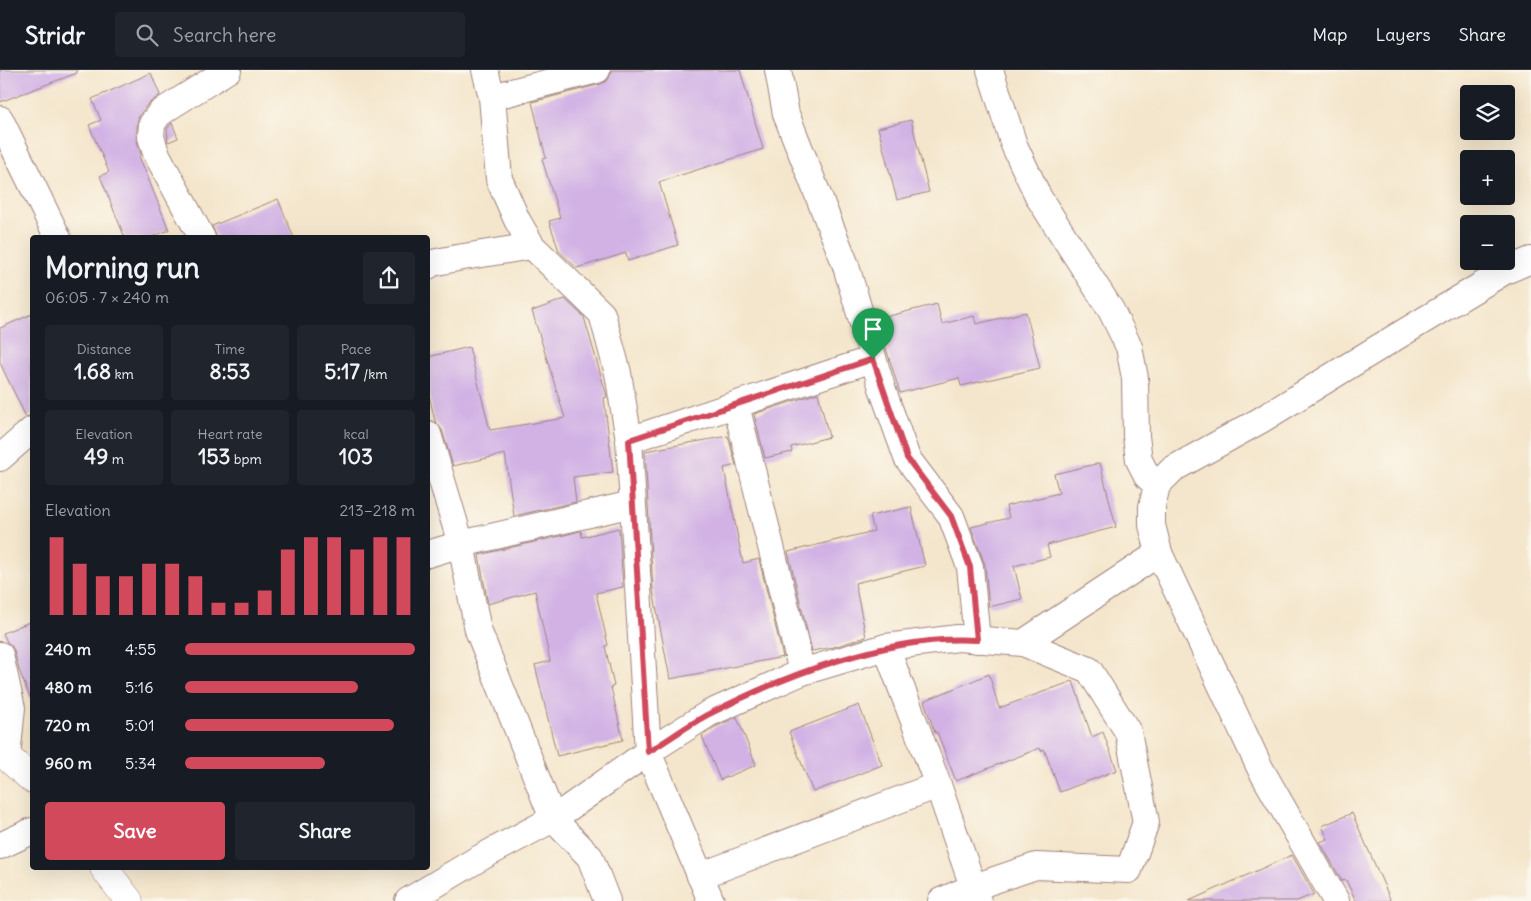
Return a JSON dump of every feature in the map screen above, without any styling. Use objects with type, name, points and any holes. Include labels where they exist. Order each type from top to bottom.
[{"type":"street","points":[[200,235],[156,153],[151,137],[152,124],[159,114],[228,70]]},
{"type":"street","points":[[485,70],[492,97],[499,179],[517,220],[532,246],[602,314],[618,373],[629,440],[648,752],[710,901]]},
{"type":"street","points":[[492,97],[597,70]]},
{"type":"street","points":[[778,70],[786,114],[845,263],[873,359],[907,458],[951,516],[970,567],[977,640]]},
{"type":"street","points":[[990,70],[1014,145],[1038,198],[1111,310],[1130,347],[1135,378],[1136,436],[1139,460],[1148,476],[1157,485]]},
{"type":"street","points":[[1,124],[56,235]]},
{"type":"street","points":[[430,264],[457,258],[532,246]]},
{"type":"street","points":[[1336,901],[1260,768],[1159,552],[1152,525],[1152,507],[1157,485],[1173,469],[1261,420],[1505,271],[1531,260]]},
{"type":"street","points":[[629,440],[873,359]]},
{"type":"street","points":[[736,405],[802,672]]},
{"type":"street","points":[[0,458],[30,432]]},
{"type":"street","points":[[430,441],[461,544],[478,630],[553,819],[590,857],[607,901]]},
{"type":"street","points":[[430,553],[461,544],[632,504]]},
{"type":"street","points":[[1023,643],[1159,552]]},
{"type":"street","points":[[408,901],[478,858],[553,819],[648,752],[708,714],[802,672],[886,647],[958,638],[1023,643],[1089,670],[1128,732],[1146,822],[1129,870],[1036,866],[976,894],[941,901]]},
{"type":"street","points":[[886,647],[938,785],[976,894]]},
{"type":"street","points":[[0,655],[12,708],[4,755],[30,777]]},
{"type":"street","points":[[700,876],[938,785]]},
{"type":"street","points":[[0,846],[30,832]]},
{"type":"street","points":[[106,870],[129,901]]},
{"type":"building","points":[[0,70],[77,70],[77,73],[0,102]]},
{"type":"building","points":[[612,70],[740,70],[763,149],[659,182],[678,245],[628,261],[626,253],[577,268],[559,251],[549,221],[560,218],[542,159],[546,158],[532,102],[601,84],[608,80]]},
{"type":"building","points":[[151,73],[160,95],[147,105],[139,116],[137,141],[141,155],[139,156],[169,230],[156,235],[124,235],[100,176],[109,172],[89,125],[101,120],[92,99]]},
{"type":"building","points":[[911,120],[929,192],[897,200],[878,128]]},
{"type":"building","points":[[172,123],[178,138],[168,142],[167,129]]},
{"type":"building","points":[[278,199],[293,235],[216,235],[212,226]]},
{"type":"building","points":[[565,299],[584,317],[607,397],[604,398],[613,472],[573,477],[576,502],[514,516],[505,454],[453,466],[442,430],[435,421],[430,400],[430,357],[469,347],[490,430],[565,418],[532,311]]},
{"type":"building","points":[[937,304],[942,324],[974,316],[976,324],[1026,312],[1040,368],[961,386],[959,378],[900,393],[877,319]]},
{"type":"building","points":[[30,315],[30,416],[26,417],[0,363],[0,328]]},
{"type":"building","points":[[818,393],[829,437],[791,447],[792,452],[765,458],[754,414]]},
{"type":"building","points":[[728,436],[736,465],[724,468],[743,563],[759,559],[783,657],[670,679],[653,590],[645,451]]},
{"type":"building","points":[[1100,463],[1116,527],[1047,545],[1050,557],[1014,566],[1022,599],[989,607],[985,565],[971,527],[1009,518],[1006,506],[1059,493],[1054,474]]},
{"type":"building","points":[[911,507],[925,566],[855,583],[866,637],[834,647],[812,651],[788,552],[874,531],[870,516]]},
{"type":"building","points":[[619,528],[623,587],[596,593],[608,645],[605,646],[614,686],[611,687],[623,740],[557,756],[535,665],[550,661],[535,591],[488,604],[479,555],[581,531],[582,537]]},
{"type":"building","points":[[30,622],[30,697],[19,670],[14,651],[3,633]]},
{"type":"building","points":[[989,674],[999,708],[1073,681],[1092,737],[1103,732],[1117,770],[1060,792],[1044,749],[1041,751],[1040,748],[956,781],[937,732],[935,733],[924,701]]},
{"type":"building","points":[[859,705],[882,765],[813,792],[789,732]]},
{"type":"building","points":[[737,717],[756,765],[720,780],[702,736],[715,727]]},
{"type":"building","points":[[1352,813],[1391,901],[1356,901],[1346,880],[1342,881],[1320,842],[1328,839],[1322,826]]},
{"type":"building","points":[[1292,855],[1314,894],[1297,901],[1189,901]]},
{"type":"route","points":[[873,359],[907,458],[951,516],[970,567],[977,640],[958,638],[886,647],[802,672],[708,714],[648,752],[629,440],[873,359]]}]
